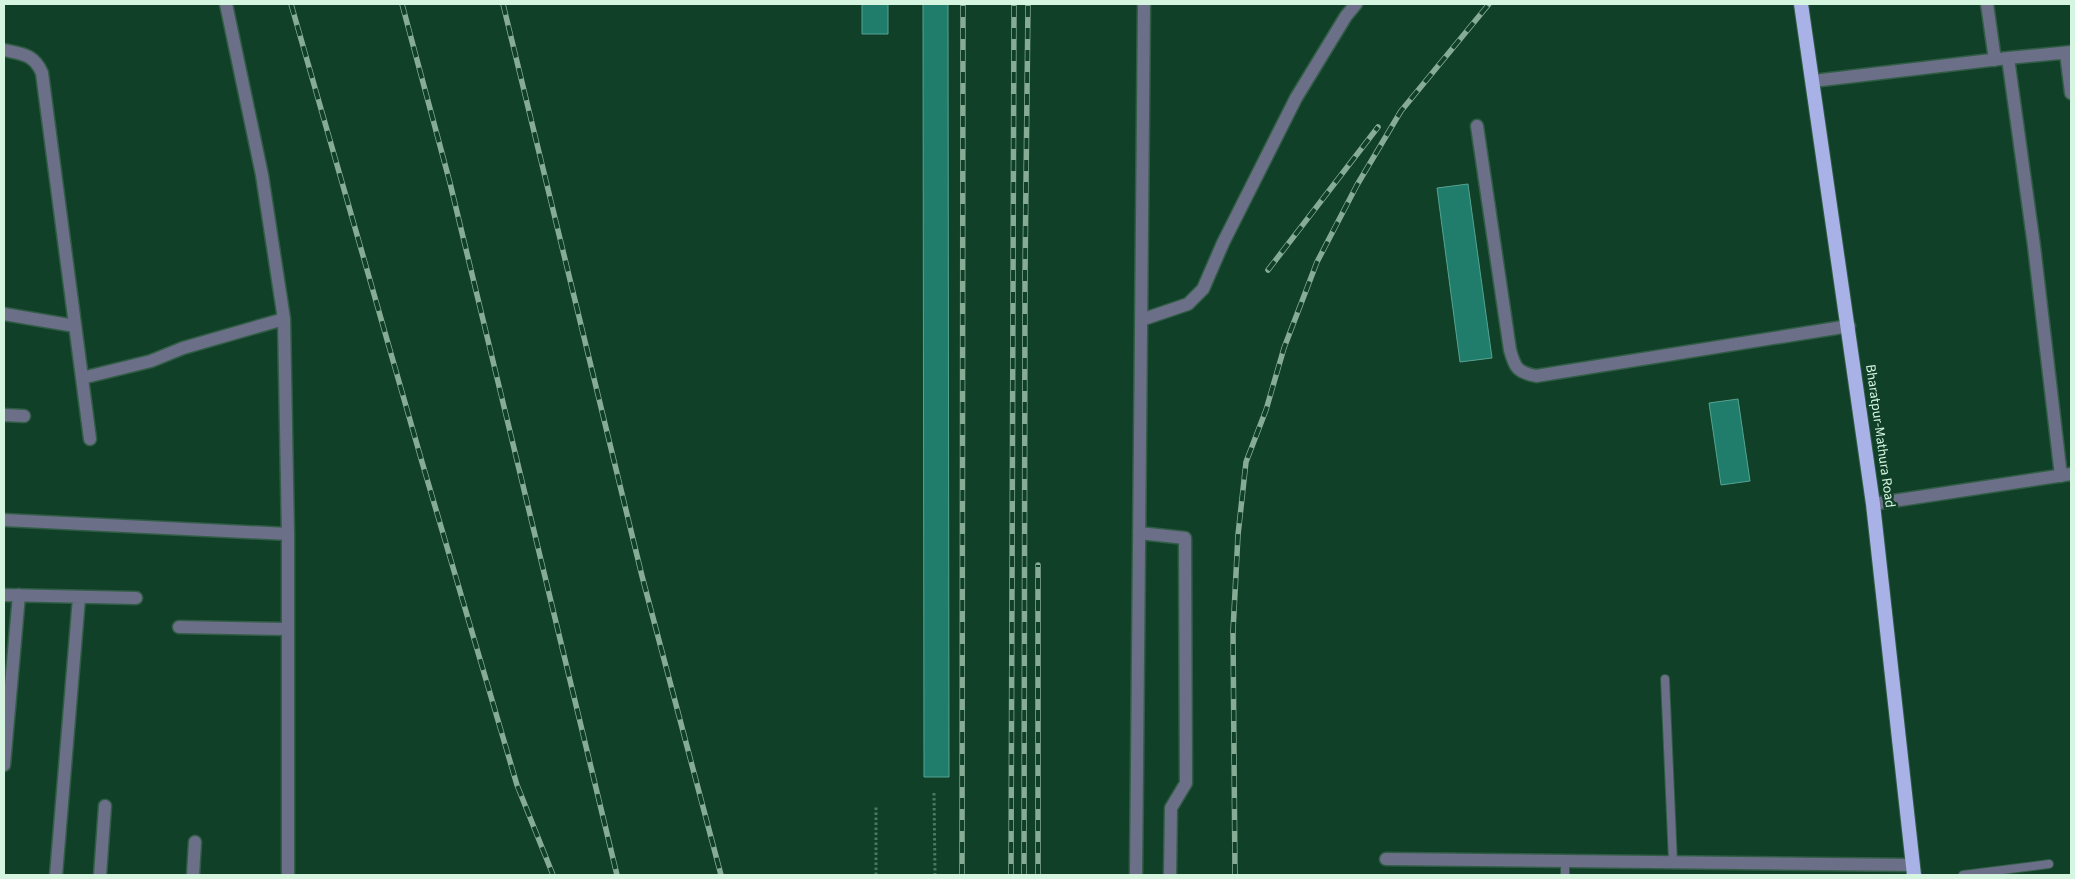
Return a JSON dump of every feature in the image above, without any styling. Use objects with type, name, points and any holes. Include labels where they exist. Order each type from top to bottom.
[{"type":"highway","name":"Bharatpur-Mathura Road","points":[[1801,4],[1873,504],[1913,870]]},
{"type":"street","points":[[226,4],[262,175],[284,319],[288,534],[288,875]]},
{"type":"street","points":[[1136,875],[1144,4]]},
{"type":"street","points":[[1141,320],[1188,304],[1203,289],[1223,243],[1296,98],[1346,16],[1356,4]]},
{"type":"street","points":[[1873,504],[2066,475],[2034,246],[2002,59],[1987,4]]},
{"type":"street","points":[[4,50],[31,58],[37,63],[42,73],[90,439]]},
{"type":"street","points":[[1813,81],[2069,53],[2071,93]]},
{"type":"street","points":[[1478,126],[1510,350],[1514,365],[1523,373],[1536,376],[1848,326]]},
{"type":"street","points":[[4,314],[75,326]]},
{"type":"street","points":[[82,378],[151,361],[183,348],[284,319]]},
{"type":"street","points":[[4,415],[24,416]]},
{"type":"street","points":[[4,520],[288,534]]},
{"type":"street","points":[[1139,533],[1186,538],[1186,783],[1171,808],[1170,875]]},
{"type":"street","points":[[4,595],[136,598]]},
{"type":"street","points":[[4,765],[19,595]]},
{"type":"street","points":[[56,875],[79,598]]},
{"type":"street","points":[[179,627],[287,629]]},
{"type":"street","points":[[100,875],[105,806]]},
{"type":"street","points":[[193,875],[195,842]]},
{"type":"street","points":[[1386,858],[1673,862],[1913,870]]},
{"type":"lane","points":[[1665,679],[1673,862]]},
{"type":"lane","points":[[1565,861],[1565,875]]},
{"type":"lane","points":[[1963,875],[2049,864]]},
{"type":"path","points":[[934,793],[935,875]]},
{"type":"path","points":[[876,804],[876,875]]},
{"type":"building","points":[[862,4],[888,4],[888,34],[862,34]]},
{"type":"building","points":[[923,4],[948,4],[949,777],[924,777]]},
{"type":"building","points":[[1468,184],[1492,358],[1460,362],[1437,188]]},
{"type":"building","points":[[1738,399],[1750,481],[1721,485],[1709,403]]},
{"type":"railway","points":[[291,4],[517,785],[553,875]]},
{"type":"railway","points":[[402,4],[450,183],[617,875]]},
{"type":"railway","points":[[503,4],[642,576],[721,875]]},
{"type":"railway","points":[[962,875],[963,4]]},
{"type":"railway","points":[[1011,875],[1014,4]]},
{"type":"railway","points":[[1024,875],[1025,274],[1028,4]]},
{"type":"railway","points":[[1235,875],[1233,631],[1238,535],[1246,462],[1266,410],[1284,348],[1317,262],[1357,185],[1401,111],[1489,4]]},
{"type":"railway","points":[[1268,270],[1378,127]]},
{"type":"railway","points":[[1038,565],[1038,875]]}]
